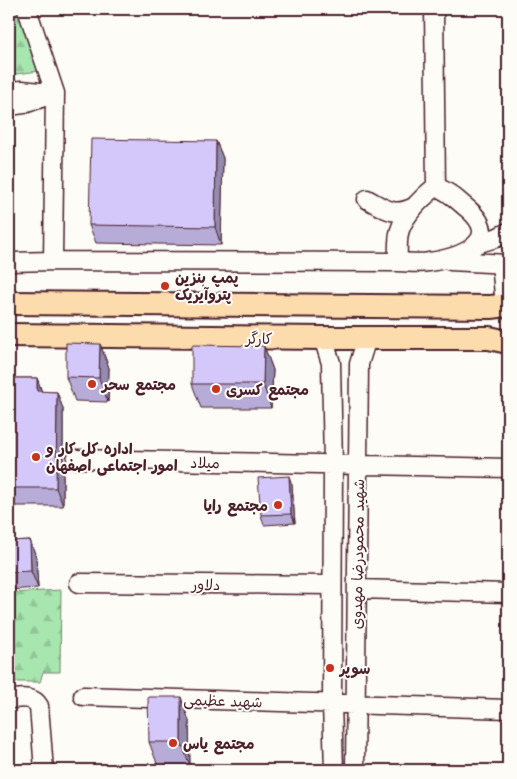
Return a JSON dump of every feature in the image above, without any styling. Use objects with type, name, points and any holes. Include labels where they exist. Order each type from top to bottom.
[{"type":"main road","points":[[9,302],[491,307],[507,305]]},
{"type":"main road","name":"کارگر","points":[[9,335],[490,338],[508,342]]},
{"type":"street","points":[[27,9],[55,93],[53,261]]},
{"type":"street","points":[[434,9],[436,187]]},
{"type":"street","points":[[9,92],[22,90],[55,93]]},
{"type":"street","points":[[9,106],[24,104],[55,93]]},
{"type":"street","points":[[398,262],[397,245],[403,221],[414,207],[436,187]]},
{"type":"street","points":[[436,187],[449,193],[474,214],[482,232],[479,242]]},
{"type":"street","points":[[366,199],[392,212],[403,212],[414,207]]},
{"type":"street","points":[[432,262],[451,258],[468,251],[479,242],[496,238],[508,232]]},
{"type":"street","points":[[9,262],[455,261],[505,264],[507,305]]},
{"type":"street","name":"شهید محمودرضا مهدوی","points":[[323,338],[331,363],[333,465],[332,703],[334,770]]},
{"type":"street","name":"شهید محمودرضا مهدوی","points":[[355,770],[359,364],[367,338]]},
{"type":"street","name":"میلاد","points":[[76,459],[508,468]]},
{"type":"street","name":"دلاور","points":[[79,583],[332,585]]},
{"type":"street","points":[[356,590],[508,594]]},
{"type":"street","name":"شهید عظیمی","points":[[83,696],[508,709]]},
{"type":"street","points":[[9,699],[32,699],[39,706],[44,770]]},
{"type":"green space","points":[[9,9],[19,9],[39,71],[9,75]]},
{"type":"green space","points":[[61,590],[60,672],[43,672],[40,682],[9,682],[9,593]]},
{"type":"building","points":[[91,139],[216,141],[215,227],[89,225]]},
{"type":"building","points":[[66,343],[100,344],[99,378],[66,377]]},
{"type":"building","points":[[192,345],[264,346],[263,384],[192,384]]},
{"type":"building","name":"اداره کل کار و امور اجتماعی اصفهان","points":[[9,378],[37,378],[37,391],[57,392],[56,488],[9,488]]},
{"type":"building","name":"مجتمع رایا","points":[[289,476],[291,514],[261,515],[258,478]]},
{"type":"building","points":[[30,540],[31,571],[9,572],[9,541]]},
{"type":"building","points":[[148,697],[181,697],[181,742],[149,742]]},
{"type":"place","name":"پمپ بنزین پتروآیریک","points":[[165,286]]},
{"type":"place","name":"مجتمع سحر","points":[[92,384]]},
{"type":"place","name":"مجتمع کسری","points":[[216,389]]},
{"type":"place","name":"اداره کل کار و امور اجتماعی اصفهان","points":[[36,457]]},
{"type":"place","name":"مجتمع رایا","points":[[278,505]]},
{"type":"place","name":"سوپر","points":[[330,668]]},
{"type":"place","name":"مجتمع یاس","points":[[173,743]]}]
